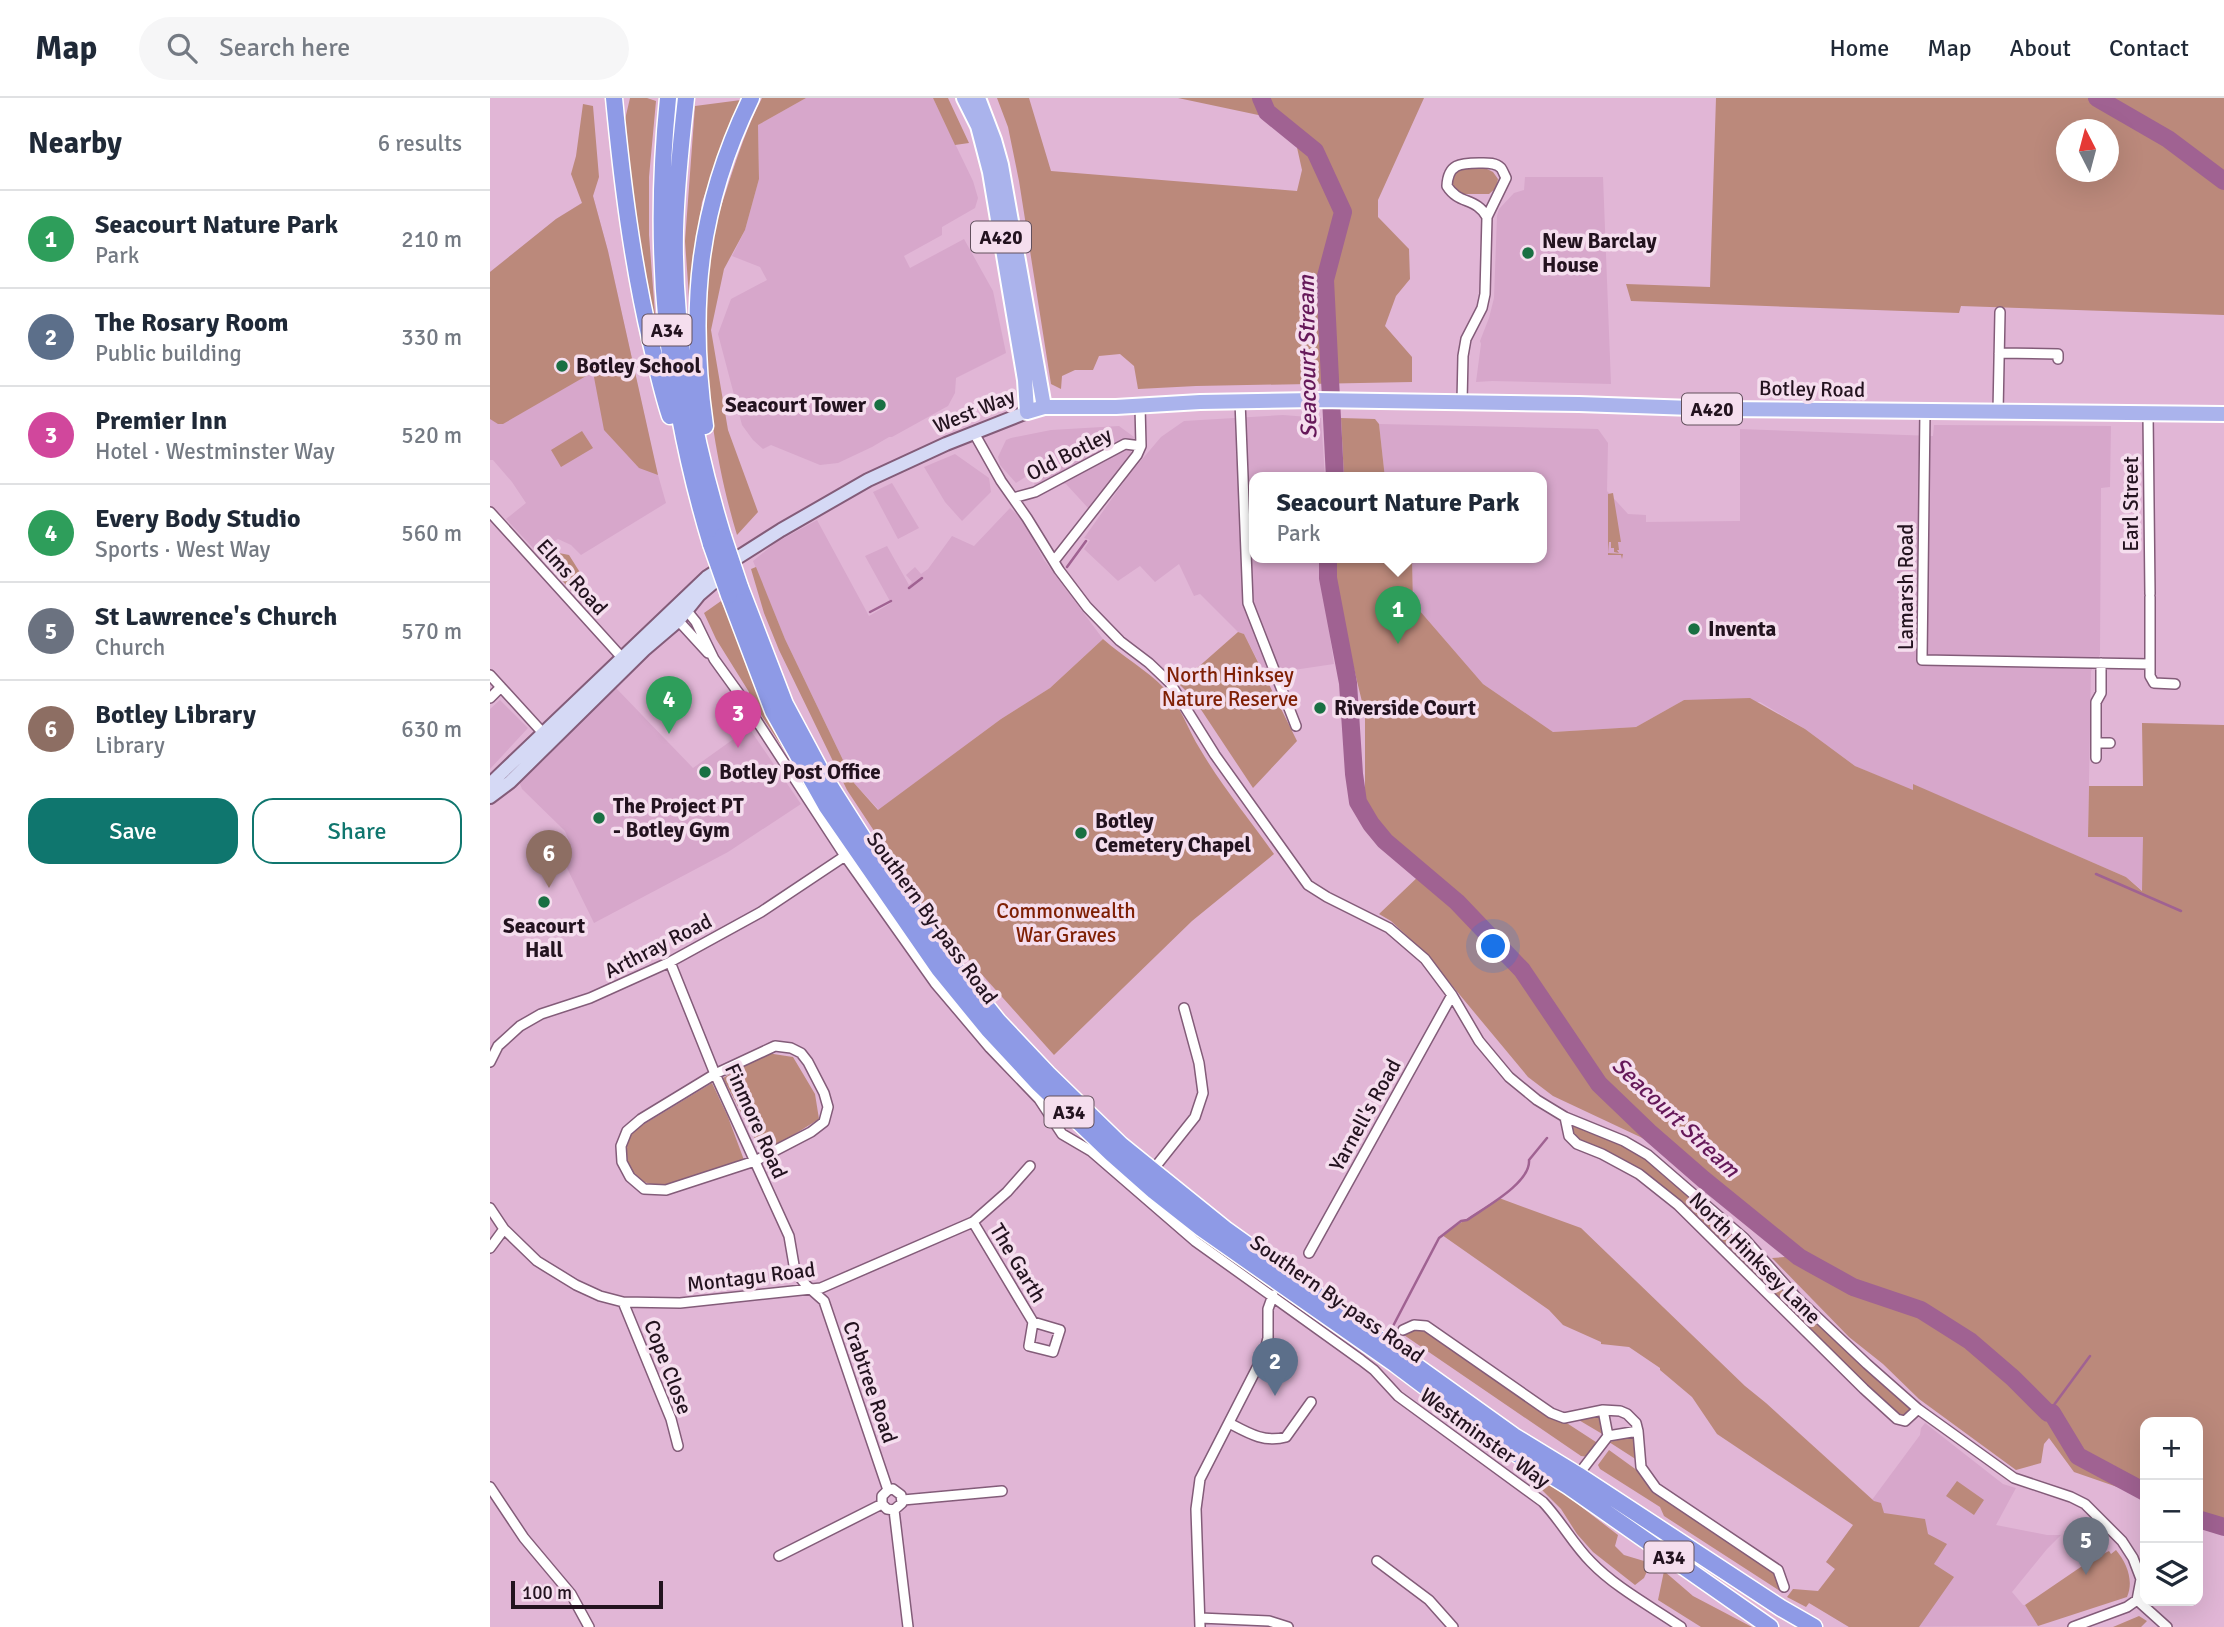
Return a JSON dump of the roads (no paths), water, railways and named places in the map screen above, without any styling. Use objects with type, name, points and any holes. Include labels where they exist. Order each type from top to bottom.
[{"type":"highway","points":[[614,98],[628,224],[645,316],[669,412],[694,485]]},
{"type":"highway","name":"A34","points":[[668,98],[670,171]]},
{"type":"highway","name":"A34","points":[[670,171],[686,98]]},
{"type":"highway","points":[[717,534],[697,338],[699,279],[706,224],[716,187],[729,147],[751,98]]},
{"type":"highway","name":"Southern By-pass Road","points":[[670,171],[661,257],[665,320],[676,396],[694,485],[717,534]]},
{"type":"highway","name":"Southern By-pass Road","points":[[670,171],[679,320],[696,433],[717,534],[773,710],[827,807],[939,969],[988,1029],[1039,1084],[1129,1168],[1201,1228],[1395,1364],[1504,1446],[1568,1486],[1770,1627]]},
{"type":"highway","name":"Southern By-pass Road","points":[[734,591],[785,704],[823,775],[863,838],[927,930],[998,1021],[1112,1136],[1226,1229],[1481,1413],[1814,1627]]},
{"type":"main road","name":"A420","points":[[964,98],[978,126],[990,172],[1025,380],[1027,412]]},
{"type":"main road","name":"A420","points":[[978,98],[1001,165],[1044,407]]},
{"type":"main road","name":"West Way","points":[[490,797],[510,782],[678,611],[749,551],[867,480],[946,444],[1044,407],[1316,400]]},
{"type":"main road","name":"Botley Road","points":[[1316,400],[1693,408],[2224,414]]},
{"type":"main road","name":"West Way","points":[[490,784],[543,733],[626,661]]},
{"type":"street","points":[[1462,402],[1466,339],[1482,308],[1485,294],[1487,217],[1506,178],[1502,169],[1492,163],[1461,163],[1452,169],[1447,177],[1447,186],[1459,199],[1479,205],[1487,217]]},
{"type":"street","points":[[1998,412],[2000,312]]},
{"type":"street","points":[[1999,353],[2058,354],[2058,359]]},
{"type":"street","points":[[1240,401],[1248,603],[1296,726]]},
{"type":"street","points":[[1054,561],[1137,455],[1141,446],[1140,406]]},
{"type":"street","name":"Lamarsh Road","points":[[1925,411],[1922,660],[2150,664]]},
{"type":"street","name":"Earl Street","points":[[2148,414],[2150,664]]},
{"type":"street","name":"North Hinksey Lane","points":[[974,433],[1001,481],[1087,607],[1120,641],[1149,663],[1178,694],[1214,755],[1308,885],[1389,928],[1424,959],[1452,995],[1479,1041],[1509,1077],[1537,1100],[1565,1117],[1624,1141],[1648,1156],[1744,1238],[1796,1297],[1918,1409],[2014,1478],[2085,1504],[2122,1541],[2133,1558],[2141,1579],[2137,1600]]},
{"type":"street","name":"Old Botley","points":[[1013,498],[1035,492],[1125,443],[1141,446]]},
{"type":"street","name":"Elms Road","points":[[490,512],[626,661]]},
{"type":"street","name":"Westminster Way","points":[[678,611],[696,622],[715,659],[845,856],[935,983],[990,1048],[1039,1099],[1062,1134],[1091,1151],[1195,1241],[1374,1370],[1398,1396],[1543,1502],[1592,1563],[1612,1580],[1681,1627]]},
{"type":"street","points":[[2096,758],[2095,702],[2101,694],[2101,663]]},
{"type":"street","points":[[2150,664],[2150,676],[2154,683],[2175,684]]},
{"type":"street","points":[[490,675],[543,733]]},
{"type":"street","points":[[490,698],[501,687]]},
{"type":"street","points":[[2096,743],[2110,743]]},
{"type":"street","name":"Arthray Road","points":[[490,1062],[499,1046],[520,1026],[541,1014],[600,994],[670,962],[761,912],[845,856]]},
{"type":"street","name":"Finmore Road","points":[[670,962],[715,1074],[789,1236],[795,1271],[812,1290]]},
{"type":"street","name":"Yarnell's Road","points":[[1309,1253],[1452,995]]},
{"type":"street","points":[[1152,1171],[1195,1116],[1203,1093],[1199,1063],[1184,1008]]},
{"type":"street","points":[[775,1046],[790,1048],[801,1053],[808,1062],[824,1093],[828,1107],[824,1122],[811,1132],[755,1161],[666,1190],[644,1189],[630,1178],[622,1161],[621,1146],[627,1131],[640,1119],[715,1074],[775,1046]]},
{"type":"street","name":"North Hinksey Lane","points":[[1565,1117],[1569,1136],[1577,1144],[1639,1174],[1678,1205],[1897,1419],[1905,1421],[1918,1409]]},
{"type":"street","name":"Montagu Road","points":[[504,1229],[537,1261],[576,1285],[600,1296],[624,1302],[680,1303],[812,1290],[973,1222],[1007,1192],[1030,1166]]},
{"type":"street","points":[[490,1208],[504,1229],[490,1248]]},
{"type":"street","name":"The Garth","points":[[973,1222],[1033,1322]]},
{"type":"street","name":"Crabtree Road","points":[[812,1290],[824,1301],[827,1308],[888,1490]]},
{"type":"street","points":[[1273,1295],[1268,1310],[1268,1338],[1264,1354],[1200,1479],[1196,1509],[1200,1622],[1269,1621],[1288,1627]]},
{"type":"street","name":"Cope Close","points":[[624,1302],[671,1419],[678,1446]]},
{"type":"street","name":"Southern By-pass Road","points":[[1403,1330],[1414,1325],[1426,1326],[1551,1413],[1564,1418],[1603,1410]]},
{"type":"street","points":[[1228,1423],[1258,1438],[1275,1440],[1286,1437],[1311,1402]]},
{"type":"street","points":[[1608,1436],[1603,1410],[1620,1411],[1627,1415],[1636,1423],[1641,1467],[1656,1488],[1778,1570],[1784,1587]]},
{"type":"street","points":[[1577,1475],[1608,1436],[1638,1431]]},
{"type":"street","points":[[490,1487],[524,1538],[571,1594],[589,1627]]},
{"type":"street","points":[[888,1490],[898,1491],[903,1500],[900,1507],[887,1509],[882,1504],[882,1496],[888,1490]]},
{"type":"street","points":[[903,1500],[1002,1492]]},
{"type":"street","points":[[779,1556],[882,1504]]},
{"type":"street","points":[[894,1510],[908,1627]]},
{"type":"street","points":[[1377,1561],[1429,1600],[1453,1627]]},
{"type":"street","points":[[2073,1627],[2127,1607],[2137,1600],[2167,1627]]},
{"type":"waterway","name":"Seacourt Stream","points":[[1261,98],[1267,112],[1315,151],[1343,212],[1325,280],[1335,472]]},
{"type":"waterway","points":[[2097,98],[2168,139],[2224,181]]},
{"type":"waterway","points":[[1067,567],[1086,541]]},
{"type":"waterway","name":"Seacourt Stream","points":[[1328,563],[1328,578],[1348,683],[1358,802],[1385,841],[1457,902],[1522,970],[1599,1084],[1703,1179],[1799,1257],[1853,1287],[1921,1310],[1970,1341],[2048,1413],[2052,1413],[2078,1456],[2140,1489]]},
{"type":"waterway","points":[[909,588],[922,578]]},
{"type":"waterway","points":[[870,612],[891,601]]},
{"type":"waterway","points":[[2096,874],[2181,911]]},
{"type":"waterway","points":[[1392,1328],[1439,1238],[1515,1186],[1528,1169],[1529,1160],[1547,1138]]},
{"type":"waterway","points":[[2048,1413],[2090,1356]]},
{"type":"waterway","name":"Seacourt Stream","points":[[2203,1521],[2224,1527]]},
{"type":"place","name":"New Barclay House","points":[[1528,253]]},
{"type":"place","name":"Botley School","points":[[562,366]]},
{"type":"place","name":"Seacourt Tower","points":[[880,405]]},
{"type":"place","name":"Inventa","points":[[1694,629]]},
{"type":"place","name":"Seacourt Nature Park","points":[[1398,644]]},
{"type":"place","name":"Riverside Court","points":[[1320,708]]},
{"type":"place","name":"Every Body Studio","points":[[669,734]]},
{"type":"place","name":"Premier Inn","points":[[738,748]]},
{"type":"place","name":"Botley Post Office","points":[[705,772]]},
{"type":"place","name":"The Project PT - Botley Gym","points":[[599,818]]},
{"type":"place","name":"Botley Cemetery Chapel","points":[[1081,833]]},
{"type":"place","name":"Botley Library","points":[[549,888]]},
{"type":"place","name":"Seacourt Hall","points":[[544,902]]},
{"type":"place","name":"The Rosary Room","points":[[1275,1396]]},
{"type":"place","name":"St Lawrence's Church","points":[[2086,1575]]},
{"type":"park label","name":"North Hinksey Nature Reserve","points":[[1230,687]]},
{"type":"park label","name":"Commonwealth War Graves","points":[[1066,923]]}]
